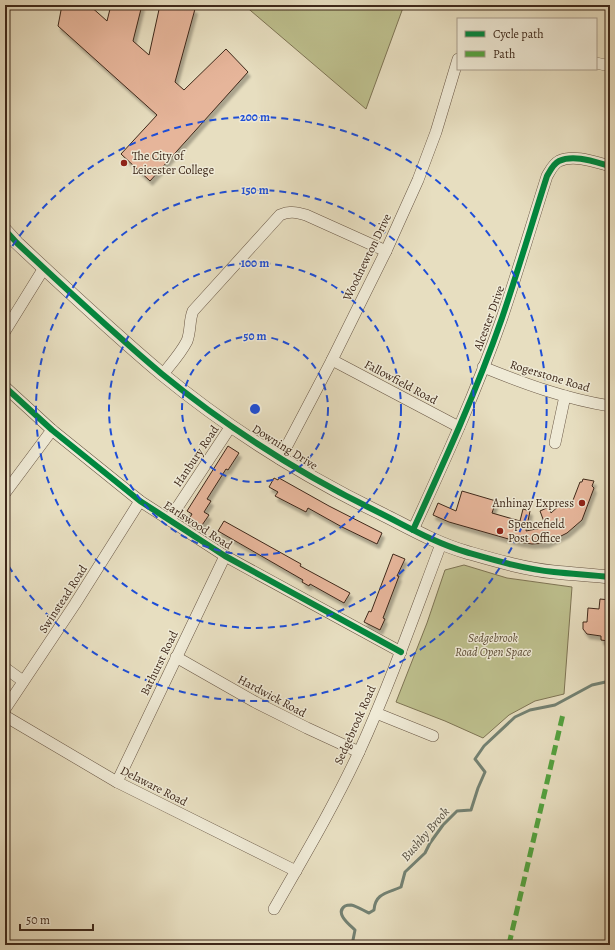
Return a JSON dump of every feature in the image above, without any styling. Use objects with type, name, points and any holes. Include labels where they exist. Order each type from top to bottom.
[{"type":"street","name":"Woodnewton Drive","points":[[280,459],[332,360],[386,250],[418,180],[436,132],[457,62]]},
{"type":"street","points":[[597,63],[610,66]]},
{"type":"street","name":"Alcester Drive","points":[[413,530],[459,427],[502,318],[547,176],[552,167],[559,162],[571,158],[610,166]]},
{"type":"street","points":[[163,374],[187,341],[190,318],[193,311],[280,215],[287,212],[301,213],[386,250]]},
{"type":"street","name":"Downing Drive","points":[[5,230],[95,316],[163,374],[231,426],[280,459],[350,498],[441,544],[526,567],[553,572],[610,577]]},
{"type":"street","points":[[5,331],[44,268]]},
{"type":"street","name":"Fallowfield Road","points":[[332,360],[459,427]]},
{"type":"street","name":"Rogerstone Road","points":[[483,367],[528,385],[565,396],[610,406]]},
{"type":"street","name":"Earlswood Road","points":[[5,387],[52,430],[140,501],[225,556],[401,652]]},
{"type":"street","points":[[555,443],[565,396]]},
{"type":"street","name":"Hanbury Road","points":[[169,520],[231,426]]},
{"type":"street","points":[[5,493],[52,430]]},
{"type":"street","name":"Swinstead Road","points":[[5,710],[75,604],[140,501]]},
{"type":"street","name":"Sedgebrook Road","points":[[274,909],[296,871],[359,752],[401,652],[441,544]]},
{"type":"street","name":"Bathurst Road","points":[[117,782],[225,556]]},
{"type":"street","name":"Hardwick Road","points":[[176,657],[255,702],[359,752]]},
{"type":"street","points":[[5,668],[23,681]]},
{"type":"street","points":[[376,713],[433,736]]},
{"type":"street","name":"Delaware Road","points":[[5,716],[117,782],[296,871]]},
{"type":"green space","points":[[244,5],[404,5],[366,109]]},
{"type":"green space","name":"Sedgebrook Road Open Space","points":[[464,565],[507,578],[572,587],[564,694],[535,701],[509,715],[483,738],[396,702],[427,623],[445,570]]},
{"type":"building","points":[[62,5],[89,5],[107,21],[111,5],[142,5],[133,41],[149,55],[160,5],[180,5],[195,9],[175,82],[184,90],[226,49],[248,72],[150,181],[121,154],[157,115],[58,26]]},
{"type":"building","points":[[228,446],[239,453],[228,470],[226,469],[207,499],[211,501],[204,512],[209,515],[200,528],[188,521],[192,514],[187,511]]},
{"type":"building","points":[[274,478],[278,480],[279,478],[382,533],[377,544],[308,508],[306,512],[275,496],[278,492],[269,487]]},
{"type":"building","points":[[583,479],[594,481],[592,486],[594,488],[582,520],[567,533],[547,543],[532,544],[519,542],[449,522],[433,515],[438,503],[456,511],[462,491],[496,501],[492,513],[520,521],[523,509],[530,511],[526,531],[546,527],[540,511],[549,507],[551,513],[562,503],[570,508],[580,482],[582,482]]},
{"type":"building","points":[[224,521],[301,564],[300,566],[350,593],[344,603],[310,584],[309,586],[302,582],[303,580],[218,531]]},
{"type":"building","points":[[393,554],[405,559],[397,576],[399,576],[380,630],[364,622],[369,611],[371,612]]},
{"type":"building","points":[[600,599],[610,600],[610,635],[608,641],[601,640],[601,636],[587,634],[583,629],[583,622],[587,622],[588,608],[599,609]]},
{"type":"waterway","name":"Bushby Brook","points":[[352,945],[355,930],[344,919],[341,912],[342,909],[351,905],[369,913],[374,910],[377,900],[383,894],[401,887],[405,872],[425,853],[430,843],[443,825],[457,811],[471,810],[485,772],[475,759],[484,746],[515,717],[530,710],[555,705],[592,685],[610,681]]},
{"type":"marked path","points":[[510,945],[563,714]]},
{"type":"cycle path","points":[[413,530],[482,372],[514,283],[547,176],[555,164],[559,161],[571,158],[584,159],[610,166]]},
{"type":"cycle path","points":[[5,230],[88,309],[162,374],[213,414],[294,467],[351,498],[443,544],[498,561],[532,569],[610,577]]},
{"type":"cycle path","points":[[5,387],[52,430],[140,501],[225,556],[401,652]]},
{"type":"place","name":"The City of Leicester College","points":[[124,163]]},
{"type":"place","name":"Anhinay Express","points":[[582,503]]},
{"type":"place","name":"Spencefield Post Office","points":[[500,531]]}]
